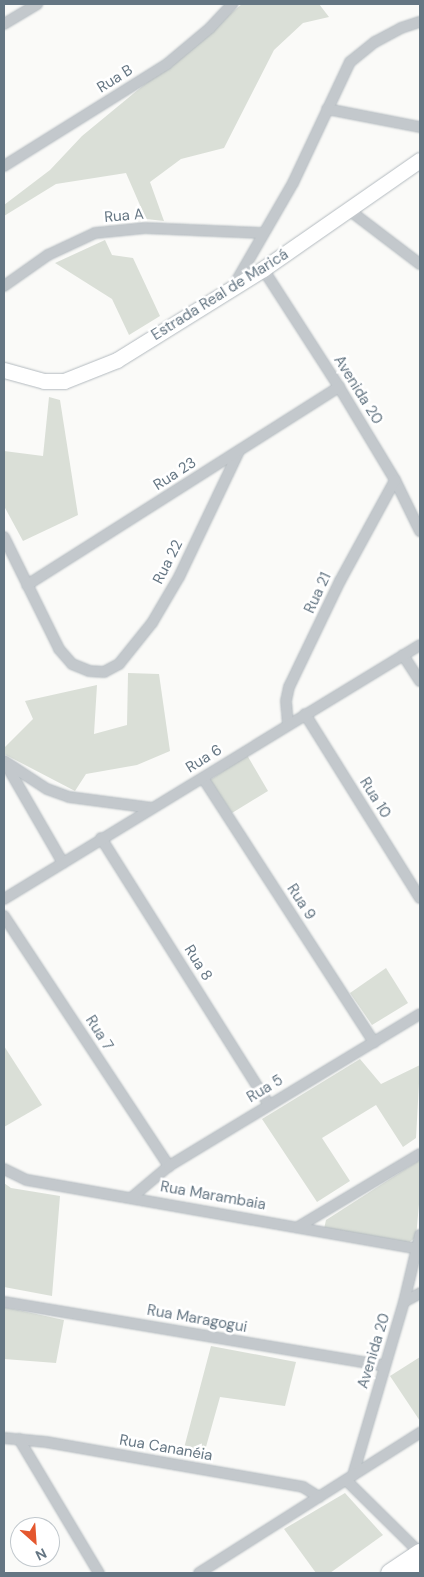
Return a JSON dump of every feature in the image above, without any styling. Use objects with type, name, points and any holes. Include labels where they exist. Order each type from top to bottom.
[{"type":"highway","points":[[390,1573],[420,1553]]},
{"type":"highway","points":[[416,1573],[420,1571]]},
{"type":"main road","name":"Estrada Real de Maricá","points":[[4,370],[44,381],[64,381],[88,374],[117,360],[263,269],[420,160]]},
{"type":"street","points":[[4,24],[37,4]]},
{"type":"street","name":"Rua B","points":[[4,166],[167,64],[210,28],[232,4]]},
{"type":"street","points":[[232,288],[262,232],[293,183],[350,62],[375,42],[401,28],[420,22]]},
{"type":"street","points":[[328,108],[420,127]]},
{"type":"street","points":[[349,210],[420,264]]},
{"type":"street","name":"Rua A","points":[[4,286],[48,255],[95,234],[145,228],[262,232]]},
{"type":"street","name":"Avenida 20","points":[[263,269],[339,387],[395,480],[420,531]]},
{"type":"street","name":"Rua 23","points":[[27,585],[339,387]]},
{"type":"street","name":"Rua 22","points":[[27,585],[59,649],[72,664],[89,672],[104,672],[120,664],[152,623],[179,576],[238,451]]},
{"type":"street","name":"Rua 21","points":[[288,724],[286,701],[289,687],[340,581],[395,480]]},
{"type":"street","points":[[4,537],[27,585]]},
{"type":"street","name":"Rua 6","points":[[4,898],[420,645]]},
{"type":"street","points":[[403,655],[420,680]]},
{"type":"street","name":"Rua 10","points":[[305,714],[420,898]]},
{"type":"street","points":[[4,761],[47,789],[69,797],[152,808]]},
{"type":"street","points":[[4,761],[62,862]]},
{"type":"street","name":"Rua 9","points":[[203,778],[374,1042]]},
{"type":"street","name":"Rua 8","points":[[101,838],[269,1105]]},
{"type":"street","name":"Rua 7","points":[[4,916],[169,1166]]},
{"type":"street","name":"Rua 5","points":[[131,1198],[169,1166],[420,1014]]},
{"type":"street","points":[[298,1226],[420,1154]]},
{"type":"street","name":"Rua Marambaia","points":[[4,1169],[27,1180],[298,1226],[418,1249]]},
{"type":"street","name":"Avenida 20","points":[[350,1477],[404,1302],[420,1235]]},
{"type":"street","points":[[404,1302],[420,1292]]},
{"type":"street","name":"Rua Maragogui","points":[[4,1302],[385,1366]]},
{"type":"street","points":[[199,1573],[420,1433]]},
{"type":"street","name":"Rua Cananéia","points":[[4,1438],[303,1487],[320,1497]]},
{"type":"street","points":[[19,1439],[99,1573]]},
{"type":"street","points":[[350,1477],[420,1553]]},
{"type":"shaded area","points":[[242,4],[319,4],[329,17],[303,23],[274,50],[224,148],[181,159],[150,182],[164,221],[146,219],[126,173],[56,184],[4,216],[4,205],[50,170],[82,136]]},
{"type":"shaded area","points":[[105,240],[112,255],[133,258],[160,316],[129,335],[112,299],[55,263]]},
{"type":"shaded area","points":[[49,397],[60,400],[78,515],[23,541],[4,506],[4,451],[43,456]]},
{"type":"shaded area","points":[[128,673],[159,674],[170,751],[137,765],[86,774],[75,791],[4,754],[4,748],[33,719],[25,701],[97,685],[94,734],[127,725]]},
{"type":"shaded area","points":[[247,755],[268,791],[232,813],[210,780]]},
{"type":"shaded area","points":[[386,968],[408,1003],[372,1025],[350,993]]},
{"type":"shaded area","points":[[4,1046],[42,1105],[4,1127]]},
{"type":"shaded area","points":[[360,1059],[381,1084],[420,1065],[416,1138],[403,1147],[376,1105],[322,1138],[350,1181],[317,1202],[262,1119]]},
{"type":"shaded area","points":[[418,1161],[420,1162],[420,1193],[416,1237],[411,1241],[406,1244],[324,1229],[326,1220]]},
{"type":"shaded area","points":[[4,1183],[11,1188],[60,1196],[52,1296],[4,1287]]},
{"type":"shaded area","points":[[4,1307],[64,1320],[56,1363],[4,1359]]},
{"type":"shaded area","points":[[211,1346],[296,1362],[285,1406],[220,1397],[204,1454],[184,1448]]},
{"type":"shaded area","points":[[420,1357],[420,1421],[390,1376]]},
{"type":"shaded area","points":[[345,1493],[383,1535],[330,1573],[316,1573],[284,1529]]}]
